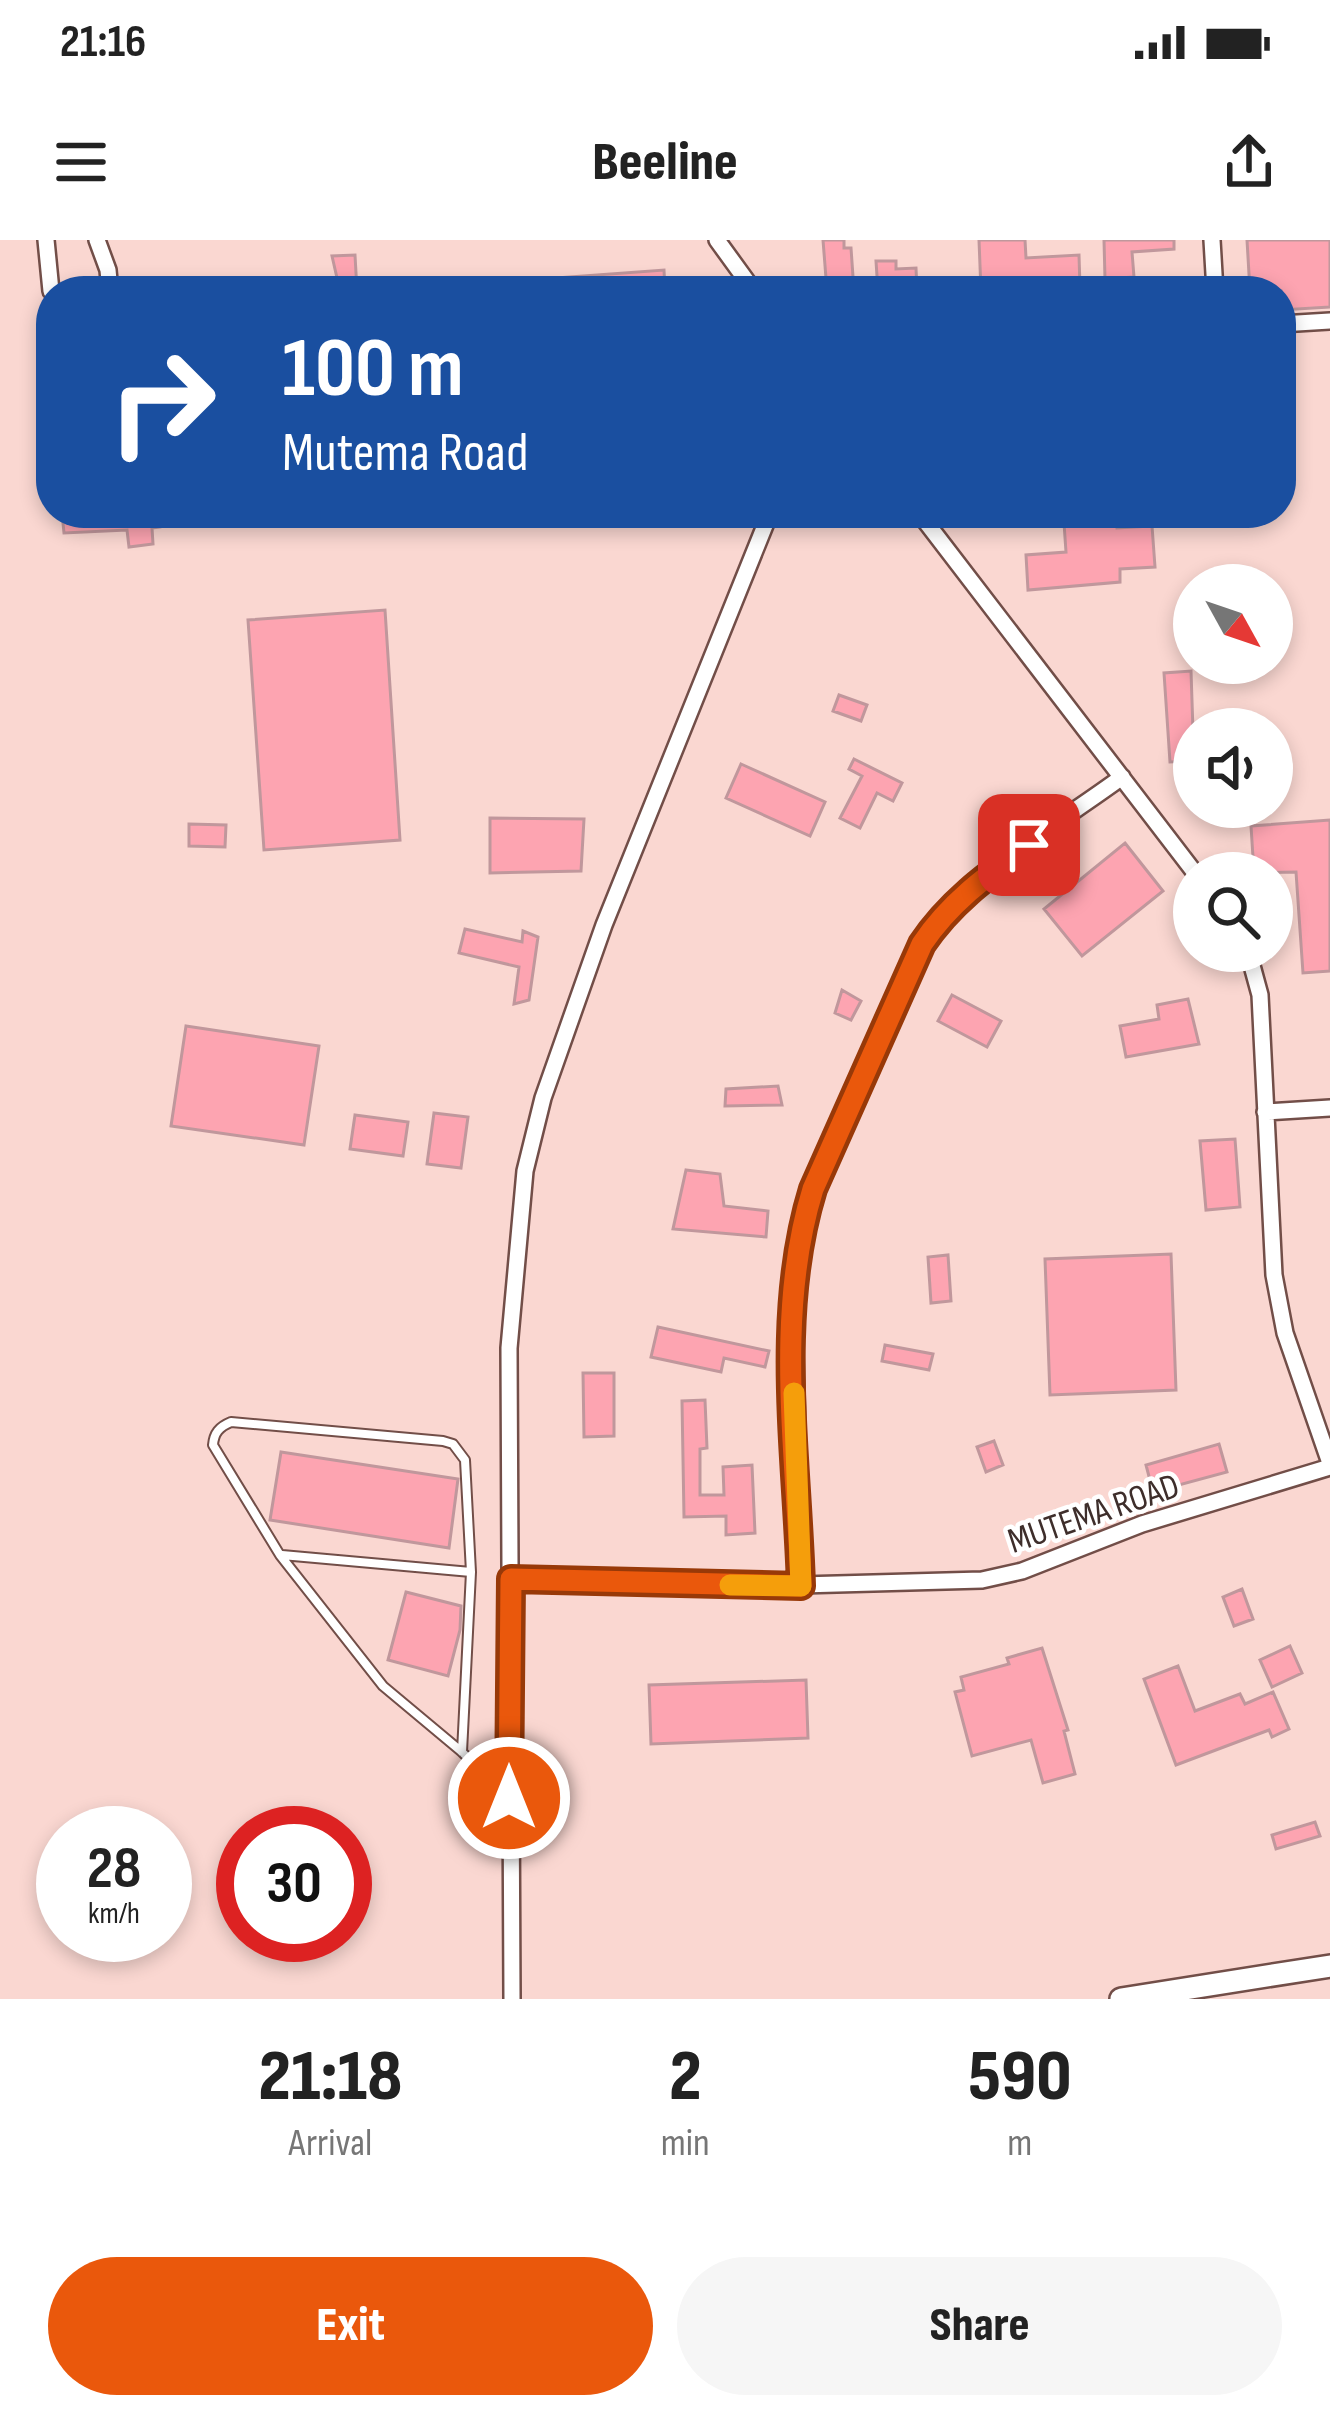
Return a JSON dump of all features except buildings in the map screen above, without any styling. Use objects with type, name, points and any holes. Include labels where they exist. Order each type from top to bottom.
[{"type":"main road","points":[[1121,1999],[1330,1966]]},
{"type":"street","points":[[46,240],[50,276]]},
{"type":"street","points":[[97,240],[109,276]]},
{"type":"street","points":[[717,240],[743,276]]},
{"type":"street","points":[[1212,240],[1214,276]]},
{"type":"street","points":[[1296,323],[1330,321]]},
{"type":"street","points":[[512,1999],[510,1321],[525,1171],[557,1054],[604,925],[764,528]]},
{"type":"street","points":[[932,528],[1179,852]]},
{"type":"street","points":[[801,1586],[792,1314],[800,1230],[813,1189],[922,944],[941,916],[1122,776]]},
{"type":"street","points":[[1254,972],[1260,995],[1271,1249],[1279,1302],[1330,1465]]},
{"type":"street","points":[[1265,1112],[1330,1108]]},
{"type":"street","name":"MUTEMA ROAD","points":[[511,1579],[801,1586],[982,1580],[1022,1571],[1142,1524],[1330,1465]]},
{"type":"lane","points":[[462,1752],[471,1573],[465,1460],[453,1444],[230,1422],[214,1436],[213,1445],[280,1555],[383,1686],[509,1798]]},
{"type":"lane","points":[[280,1555],[471,1573]]},
{"type":"slow traffic","points":[[730,1585],[801,1586],[794,1393]]},
{"type":"route","points":[[509,1798],[511,1579],[801,1586],[792,1331],[800,1230],[813,1189],[922,944],[941,916],[968,891],[1029,845]]}]
